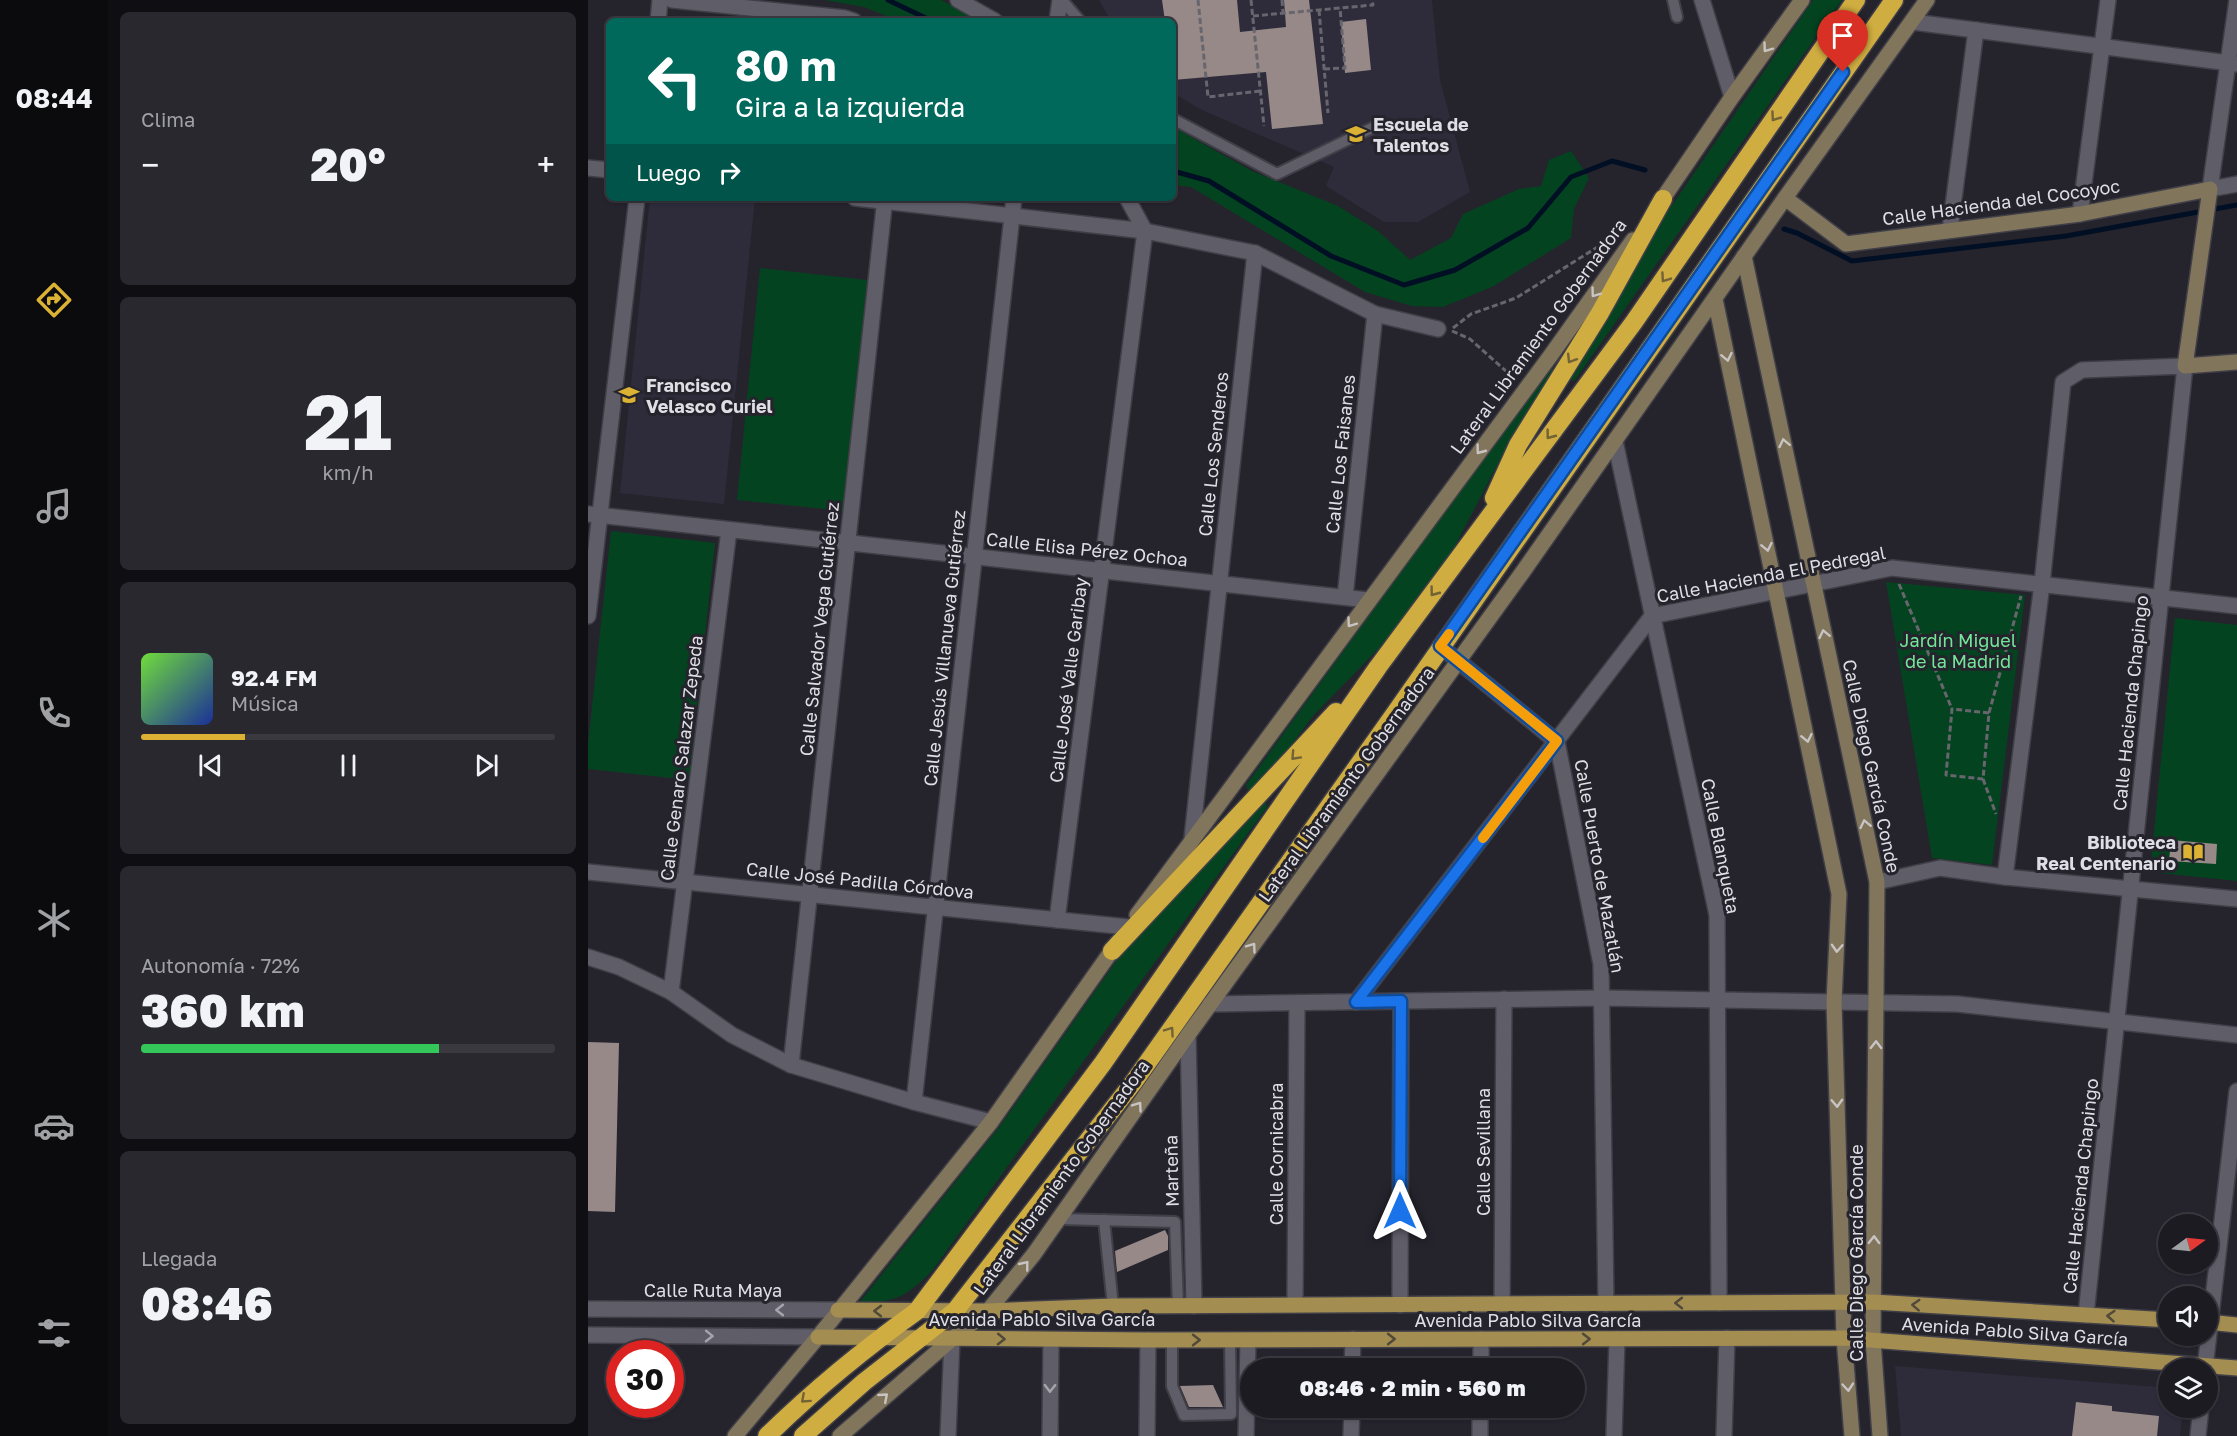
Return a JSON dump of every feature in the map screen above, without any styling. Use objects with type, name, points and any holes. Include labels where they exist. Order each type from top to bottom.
[{"type":"highway","points":[[767,1436],[805,1399],[917,1311],[1103,1063],[1378,667],[1634,322],[1856,0]]},
{"type":"highway","points":[[803,1436],[864,1382],[955,1311],[1133,1083],[1894,0]]},
{"type":"highway","points":[[1478,534],[1518,445],[1600,313],[1663,199]]},
{"type":"highway","points":[[1112,951],[1378,667]]},
{"type":"main road","name":"Avenida Pablo Silva García","points":[[838,1310],[988,1311],[1113,1306],[1873,1302],[2158,1319]]},
{"type":"main road","points":[[2218,1323],[2237,1325]]},
{"type":"main road","name":"Avenida Pablo Silva García","points":[[818,1337],[1051,1340],[1844,1338],[2158,1362]]},
{"type":"main road","name":"Avenida Pablo Silva García","points":[[2218,1367],[2237,1368]]},
{"type":"street","points":[[658,18],[660,0]]},
{"type":"street","points":[[672,0],[784,17],[845,18]]},
{"type":"street","points":[[958,0],[990,18]]},
{"type":"street","points":[[1058,18],[1061,0]]},
{"type":"street","points":[[1702,0],[1732,98]]},
{"type":"street","name":"Lateral Libramiento Gobernadora","points":[[735,1436],[992,1122],[1192,838],[1526,388],[1663,199],[1802,0]]},
{"type":"street","name":"Lateral Libramiento Gobernadora","points":[[840,1436],[952,1339],[988,1311],[1034,1254],[1210,1004],[1459,661],[1927,0]]},
{"type":"street","points":[[2080,214],[2108,0]]},
{"type":"street","points":[[2209,196],[2232,63],[2236,0]]},
{"type":"street","points":[[1913,22],[2232,63]]},
{"type":"street","points":[[1950,229],[1976,30]]},
{"type":"street","points":[[588,168],[606,170]]},
{"type":"street","name":"Calle Hacienda del Cocoyoc","points":[[1785,198],[1846,244],[2209,196],[2237,184]]},
{"type":"street","name":"Calle Hacienda Chapingo","points":[[2086,1315],[2185,366],[2209,196]]},
{"type":"street","points":[[588,616],[594,515],[637,201]]},
{"type":"street","name":"Calle Salvador Vega Gutiérrez","points":[[791,1065],[885,201]]},
{"type":"street","points":[[893,201],[1145,231],[1255,253],[1375,314],[1438,329]]},
{"type":"street","name":"Calle Jesús Villanueva Gutiérrez","points":[[914,1102],[1014,201]]},
{"type":"street","points":[[1129,201],[1145,231]]},
{"type":"street","name":"Calle José Valle Garibay","points":[[1057,920],[1145,231]]},
{"type":"street","name":"Calle Los Senderos","points":[[1192,838],[1255,253]]},
{"type":"street","name":"Calle Diego García Conde","points":[[1744,256],[1877,882],[1873,1340],[1880,1436]]},
{"type":"street","name":"Calle Diego García Conde","points":[[1714,299],[1839,894],[1834,1002],[1844,1338],[1852,1436]]},
{"type":"street","name":"Calle Los Faisanes","points":[[1345,597],[1375,314]]},
{"type":"street","points":[[2005,878],[2042,584],[2063,382],[2082,370],[2237,363]]},
{"type":"street","name":"Calle Blanqueta","points":[[1615,441],[1717,915],[1719,1303]]},
{"type":"street","name":"Calle Elisa Pérez Ochoa","points":[[594,515],[1368,600]]},
{"type":"street","name":"Calle Genaro Salazar Zepeda","points":[[671,992],[729,530]]},
{"type":"street","name":"Calle Hacienda El Pedregal","points":[[1356,1002],[1652,616],[1892,568],[2237,606]]},
{"type":"street","name":"Calle Puerto de Mazatlán","points":[[1440,646],[1557,741],[1601,964],[1606,1304]]},
{"type":"street","points":[[1877,882],[1940,868],[2005,878],[2237,899]]},
{"type":"street","name":"Calle José Padilla Córdova","points":[[588,872],[1128,927]]},
{"type":"street","points":[[588,957],[619,967],[671,992],[732,1035],[791,1065],[914,1102],[992,1122]]},
{"type":"street","points":[[1210,1004],[1602,998],[1957,1004],[2237,1035]]},
{"type":"street","name":"Calle Sevillana","points":[[1502,1304],[1504,999]]},
{"type":"street","points":[[1400,1305],[1401,1001]]},
{"type":"street","name":"Calle Cornicabra","points":[[1295,1305],[1297,1003]]},
{"type":"street","name":"Marteña","points":[[1186,1306],[1188,1035]]},
{"type":"street","points":[[2213,1286],[2237,1091]]},
{"type":"street","name":"Calle Ruta Maya","points":[[588,1309],[838,1310]]},
{"type":"street","points":[[588,1335],[818,1337]]},
{"type":"street","points":[[1724,1436],[1727,1338]]},
{"type":"street","points":[[948,1436],[952,1339]]},
{"type":"street","points":[[1481,1358],[1482,1339]]},
{"type":"street","points":[[1614,1436],[1617,1339]]},
{"type":"street","points":[[1050,1436],[1051,1340]]},
{"type":"street","points":[[1147,1436],[1148,1340]]},
{"type":"street","points":[[1246,1436],[1248,1340]]},
{"type":"street","points":[[1352,1358],[1353,1340]]},
{"type":"street","points":[[1351,1436],[1352,1418]]},
{"type":"street","points":[[1480,1418],[1480,1436]]},
{"type":"street","points":[[2198,1436],[2200,1418]]},
{"type":"lane","points":[[1061,0],[1077,18]]},
{"type":"lane","points":[[1673,0],[1677,16]]},
{"type":"lane","points":[[1176,121],[1276,174],[1374,127]]},
{"type":"lane","points":[[1059,1219],[1175,1222],[1186,1306]]},
{"type":"lane","points":[[1104,1220],[1113,1306]]},
{"type":"lane","points":[[1172,1340],[1172,1386],[1184,1415],[1231,1414],[1230,1340]]},
{"type":"path","points":[[1198,0],[1208,97],[1260,90]]},
{"type":"path","points":[[1251,0],[1264,126]]},
{"type":"path","points":[[1282,0],[1283,13]]},
{"type":"path","points":[[1253,16],[1373,5],[1372,0]]},
{"type":"path","points":[[1324,69],[1345,68],[1340,8]]},
{"type":"path","points":[[1319,10],[1328,113]]},
{"type":"path","points":[[1526,388],[1470,339],[1449,330],[1471,314],[1516,298],[1596,248],[1619,242]]},
{"type":"path","points":[[1892,568],[1952,709],[1946,775],[1983,779],[1989,712],[2025,583]]},
{"type":"path","points":[[1952,709],[1989,712]]},
{"type":"shaded area","name":"Escuela de Talentos","points":[[1099,0],[1432,0],[1440,80],[1470,192],[1418,222],[1384,222],[1326,186],[1334,167],[1202,110],[1176,95],[1176,18],[1109,18]]},
{"type":"shaded area","points":[[650,201],[755,201],[724,504],[620,493]]},
{"type":"shaded area","points":[[1895,1366],[2158,1387],[2158,1418],[2182,1418],[2180,1436],[1901,1436]]},
{"type":"green space","points":[[825,0],[941,0],[976,18],[892,18],[864,7]]},
{"type":"green space","points":[[1813,0],[1842,0],[1575,380],[1568,381],[1567,374],[1614,308],[1664,217]]},
{"type":"green space","points":[[1176,129],[1252,171],[1338,206],[1378,231],[1410,260],[1451,238],[1463,214],[1519,189],[1541,186],[1549,160],[1571,151],[1589,178],[1574,209],[1571,238],[1494,286],[1443,307],[1412,306],[1365,292],[1191,187],[1176,185]]},
{"type":"green space","points":[[760,268],[867,280],[843,511],[737,500]]},
{"type":"green space","points":[[1549,369],[1554,369],[1556,375],[1502,456],[1447,561],[1381,646],[1314,715],[1255,792],[1248,791],[1246,785]]},
{"type":"green space","points":[[611,531],[715,543],[689,780],[588,769],[588,744]]},
{"type":"green space","name":"Jardín Miguel de la Madrid","points":[[1886,582],[2025,595],[1992,865],[1932,858]]},
{"type":"green space","points":[[2175,618],[2237,625],[2237,881],[2150,872]]},
{"type":"green space","points":[[1265,800],[1267,807],[932,1271],[915,1287],[900,1296],[882,1301],[859,1303],[1000,1126],[1122,953]]},
{"type":"building","points":[[1162,0],[1237,0],[1240,32],[1286,27],[1284,0],[1309,0],[1323,124],[1272,129],[1266,72],[1176,80],[1176,18],[1165,18]]},
{"type":"building","points":[[1366,19],[1371,70],[1345,73],[1341,22]]},
{"type":"building","name":"Biblioteca Real Centenario","points":[[2171,840],[2217,844],[2216,864],[2169,861]]},
{"type":"building","points":[[588,1042],[619,1043],[615,1212],[588,1211]]},
{"type":"building","points":[[1165,1230],[1168,1236],[1168,1250],[1117,1272],[1115,1251]]},
{"type":"building","points":[[1213,1385],[1223,1407],[1189,1407],[1180,1386]]},
{"type":"building","points":[[2076,1402],[2112,1406],[2112,1411],[2158,1416],[2159,1418],[2157,1436],[2072,1436]]},
{"type":"waterway","points":[[888,0],[926,18]]},
{"type":"waterway","points":[[1176,172],[1209,181],[1331,256],[1404,285],[1455,270],[1528,228],[1571,177],[1612,161],[1645,170]]},
{"type":"waterway","points":[[1784,229],[1797,233],[1852,261],[2066,236],[2237,205]]},
{"type":"slow traffic","points":[[1449,634],[1440,646],[1557,741],[1483,838]]},
{"type":"place","name":"Escuela de Talentos","points":[[1356,134]]},
{"type":"place","name":"Francisco Velasco Curiel","points":[[629,395]]},
{"type":"place","name":"Biblioteca Real Centenario","points":[[2193,852]]},
{"type":"route","points":[[1400,1211],[1401,1001],[1356,1002],[1557,741],[1440,646],[1843,72]]}]
